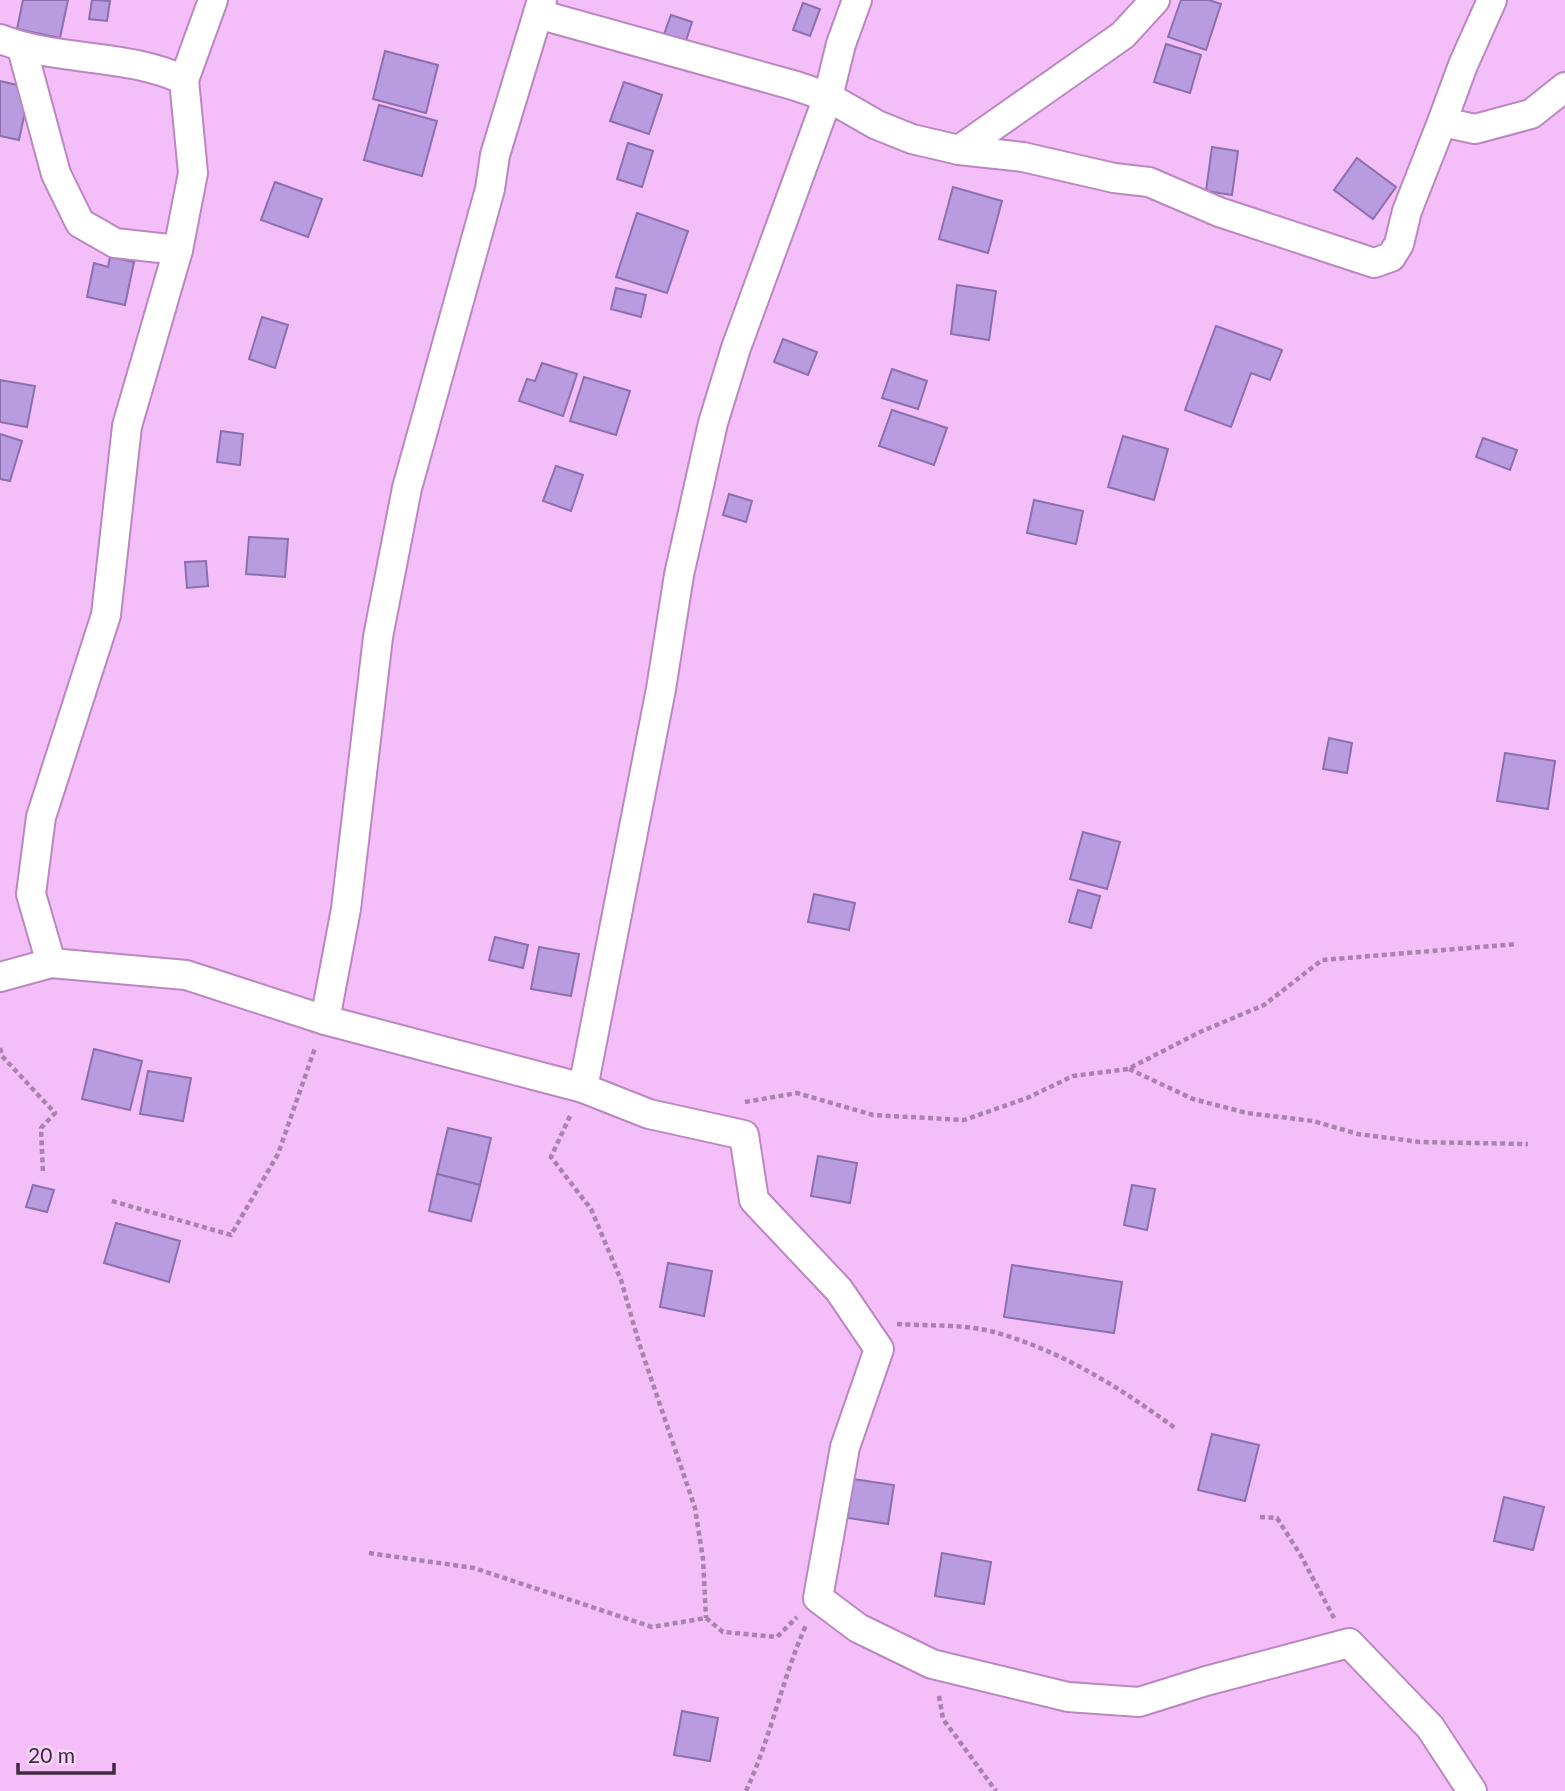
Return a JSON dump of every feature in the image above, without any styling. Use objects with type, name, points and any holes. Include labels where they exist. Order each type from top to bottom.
[{"type":"street","points":[[51,963],[31,894],[41,817],[106,615],[127,426],[178,250],[193,173],[184,80],[213,0]]},
{"type":"street","points":[[583,1088],[661,689],[679,575],[713,423],[736,348],[828,97],[841,44],[857,0]]},
{"type":"street","points":[[959,150],[1123,35],[1155,0]]},
{"type":"street","points":[[325,1020],[346,909],[378,637],[407,488],[490,189],[495,155],[540,7],[828,97],[901,135],[959,150],[1023,157],[1114,178],[1149,182],[1219,212],[1374,263],[1391,257],[1399,244],[1407,211],[1463,65],[1492,0]]},
{"type":"street","points":[[178,250],[115,243],[80,223],[56,174],[11,43],[160,68],[184,80]]},
{"type":"street","points":[[1442,122],[1475,129],[1531,114],[1565,87]]},
{"type":"street","points":[[0,977],[51,963],[186,975],[325,1020],[583,1088],[649,1114],[744,1135],[754,1200],[839,1290],[879,1349],[845,1447],[818,1598],[858,1629],[932,1664],[1068,1697],[1139,1702],[1349,1643],[1430,1727],[1472,1791]]},
{"type":"path","points":[[744,1102],[797,1093],[873,1115],[964,1120],[1027,1098],[1073,1076],[1128,1069],[1264,1005],[1322,960],[1517,944]]},
{"type":"path","points":[[112,1201],[231,1235],[278,1154],[325,1020]]},
{"type":"path","points":[[0,1048],[2,1056],[55,1113],[41,1128],[43,1173]]},
{"type":"path","points":[[1128,1069],[1193,1099],[1247,1113],[1313,1121],[1358,1133],[1420,1142],[1528,1144]]},
{"type":"path","points":[[583,1088],[551,1157],[591,1209],[621,1280],[639,1343],[695,1508],[703,1559],[706,1618],[723,1632],[777,1637],[818,1598]]},
{"type":"path","points":[[861,1321],[992,1332],[1061,1356],[1118,1386],[1175,1428]]},
{"type":"path","points":[[1260,1517],[1278,1518],[1349,1643]]},
{"type":"path","points":[[369,1553],[474,1568],[652,1628],[706,1618]]},
{"type":"path","points":[[746,1791],[765,1750],[788,1666],[818,1598]]},
{"type":"path","points":[[932,1664],[943,1719],[996,1791]]},
{"type":"building","points":[[23,0],[68,0],[60,38],[17,29]]},
{"type":"building","points":[[92,0],[110,1],[107,21],[89,19]]},
{"type":"building","points":[[1181,0],[1209,0],[1221,4],[1206,50],[1168,37]]},
{"type":"building","points":[[803,3],[820,9],[810,36],[793,30]]},
{"type":"building","points":[[671,15],[692,22],[685,44],[663,37]]},
{"type":"building","points":[[1166,44],[1201,55],[1190,93],[1154,82]]},
{"type":"building","points":[[385,51],[438,65],[426,113],[373,99]]},
{"type":"building","points":[[0,81],[30,88],[19,140],[0,136]]},
{"type":"building","points":[[624,82],[662,95],[649,134],[610,121]]},
{"type":"building","points":[[379,105],[437,121],[422,176],[364,160]]},
{"type":"building","points":[[628,143],[653,151],[642,187],[617,179]]},
{"type":"building","points":[[1212,147],[1238,151],[1232,195],[1206,191]]},
{"type":"building","points":[[1357,158],[1396,187],[1373,219],[1334,190]]},
{"type":"building","points":[[275,182],[322,199],[308,237],[261,220]]},
{"type":"building","points":[[953,187],[1002,201],[988,253],[939,239]]},
{"type":"building","points":[[637,213],[688,231],[667,293],[616,277]]},
{"type":"building","points":[[110,257],[134,262],[125,305],[87,297],[94,263],[108,267]]},
{"type":"building","points":[[957,285],[996,291],[989,340],[951,334]]},
{"type":"building","points":[[616,288],[646,295],[641,317],[611,309]]},
{"type":"building","points":[[262,317],[288,325],[275,368],[249,359]]},
{"type":"building","points":[[1216,326],[1282,350],[1270,380],[1251,373],[1231,427],[1185,410]]},
{"type":"building","points":[[783,339],[817,352],[808,375],[774,362]]},
{"type":"building","points":[[542,363],[577,374],[563,416],[519,401],[527,379],[535,381]]},
{"type":"building","points":[[892,369],[927,381],[918,409],[882,398]]},
{"type":"building","points":[[584,377],[630,391],[616,435],[570,421]]},
{"type":"building","points":[[0,380],[35,386],[27,427],[0,422]]},
{"type":"building","points":[[892,410],[947,428],[934,465],[879,446]]},
{"type":"building","points":[[221,431],[243,434],[240,465],[217,462]]},
{"type":"building","points":[[0,434],[22,441],[10,481],[0,479]]},
{"type":"building","points":[[1123,436],[1168,449],[1154,500],[1108,487]]},
{"type":"building","points":[[1483,438],[1517,450],[1510,470],[1476,457]]},
{"type":"building","points":[[556,466],[583,475],[571,511],[543,501]]},
{"type":"building","points":[[729,494],[752,501],[746,522],[723,515]]},
{"type":"building","points":[[1034,500],[1083,511],[1076,544],[1027,533]]},
{"type":"building","points":[[249,537],[288,539],[285,577],[246,574]]},
{"type":"building","points":[[206,561],[208,586],[187,588],[185,562]]},
{"type":"building","points":[[1329,738],[1352,743],[1347,773],[1323,769]]},
{"type":"building","points":[[1505,753],[1555,761],[1548,809],[1497,801]]},
{"type":"building","points":[[1083,832],[1120,842],[1107,889],[1070,879]]},
{"type":"building","points":[[1078,890],[1100,896],[1091,928],[1069,922]]},
{"type":"building","points":[[814,894],[855,903],[849,930],[808,922]]},
{"type":"building","points":[[495,937],[528,945],[523,968],[489,960]]},
{"type":"building","points":[[539,947],[579,954],[571,996],[531,989]]},
{"type":"building","points":[[94,1049],[142,1061],[130,1110],[82,1099]]},
{"type":"building","points":[[148,1071],[191,1078],[183,1121],[140,1114]]},
{"type":"building","points":[[448,1128],[491,1138],[480,1185],[437,1174]]},
{"type":"building","points":[[818,1156],[857,1163],[850,1203],[811,1196]]},
{"type":"building","points":[[437,1174],[480,1185],[471,1221],[429,1211]]},
{"type":"building","points":[[33,1185],[54,1190],[47,1212],[26,1207]]},
{"type":"building","points":[[1132,1185],[1155,1189],[1147,1230],[1124,1225]]},
{"type":"building","points":[[116,1223],[180,1241],[169,1282],[104,1263]]},
{"type":"building","points":[[668,1263],[712,1271],[704,1316],[660,1307]]},
{"type":"building","points":[[1012,1265],[1122,1282],[1114,1333],[1004,1317]]},
{"type":"building","points":[[1212,1434],[1259,1445],[1245,1501],[1198,1490]]},
{"type":"building","points":[[853,1479],[894,1485],[888,1524],[848,1518]]},
{"type":"building","points":[[1504,1497],[1544,1507],[1533,1550],[1494,1541]]},
{"type":"building","points":[[942,1553],[991,1562],[984,1604],[935,1596]]},
{"type":"building","points":[[682,1711],[718,1718],[710,1761],[674,1755]]}]
